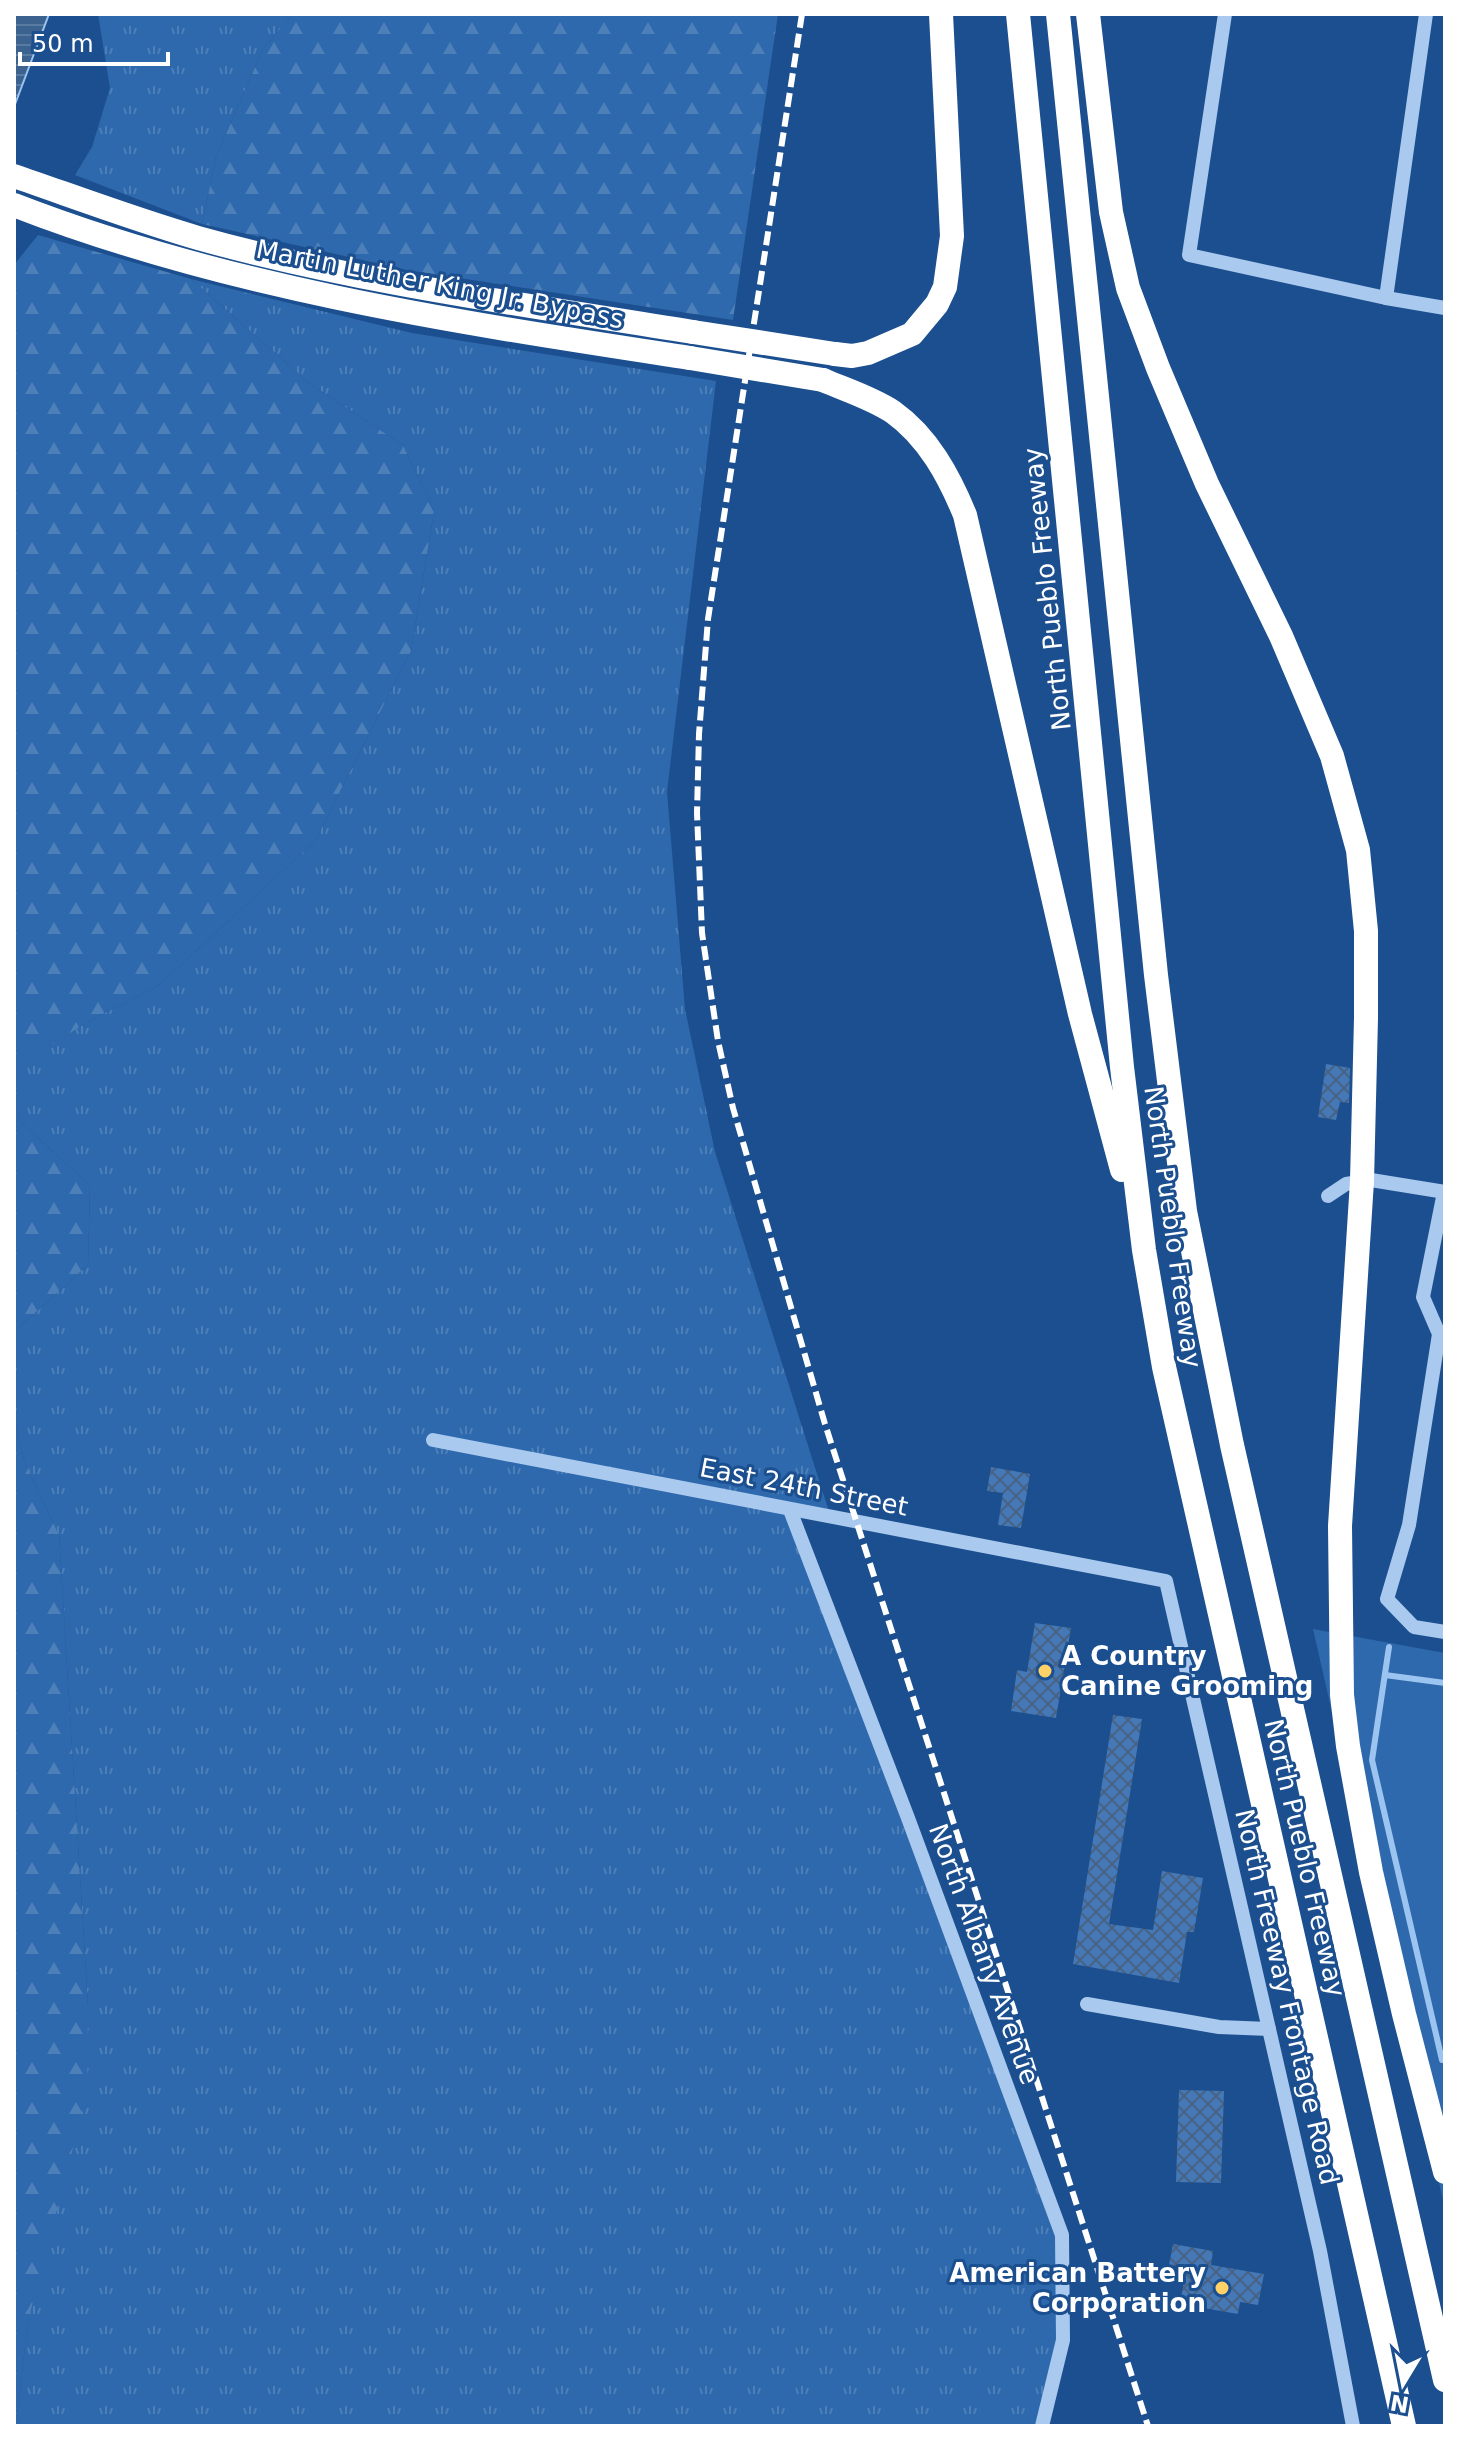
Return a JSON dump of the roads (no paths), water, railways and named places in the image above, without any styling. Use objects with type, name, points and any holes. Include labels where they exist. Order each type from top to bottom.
[{"type":"highway","name":"Martin Luther King Jr. Bypass","points":[[14,176],[198,238],[325,268],[440,291],[852,356],[868,353],[912,334],[937,304],[945,287],[952,236],[941,14]]},
{"type":"highway","name":"North Pueblo Freeway","points":[[1018,14],[1121,1051],[1144,1250],[1167,1382],[1404,2426]]},
{"type":"highway","name":"North Pueblo Freeway","points":[[1058,14],[1156,975],[1185,1211],[1236,1461],[1445,2380]]},
{"type":"highway","points":[[1088,14],[1111,212],[1128,288],[1207,484],[1281,636],[1332,756],[1358,850],[1366,931],[1362,1181],[1340,1526],[1342,1695],[1371,1872],[1445,2172]]},
{"type":"highway","name":"Martin Luther King Jr. Bypass","points":[[14,205],[55,221],[196,264],[402,311],[823,380],[892,411],[916,433],[951,481],[965,515],[1080,1014],[1144,1250]]},
{"type":"street","points":[[1225,14],[1189,255],[1445,308]]},
{"type":"street","points":[[1386,298],[1426,14]]},
{"type":"street","points":[[1328,1196],[1346,1184],[1371,1180],[1444,1192],[1423,1297],[1439,1334],[1409,1525],[1387,1599],[1414,1627],[1445,1632]]},
{"type":"street","name":"East 24th Street","points":[[433,1440],[1166,1581]]},
{"type":"street","name":"North Albany Avenue","points":[[790,1510],[914,1832],[1062,2235],[1063,2340],[1042,2426]]},
{"type":"street","name":"North Freeway Frontage Road","points":[[1166,1581],[1320,2251],[1353,2426]]},
{"type":"street","points":[[1087,2004],[1219,2027],[1269,2029]]},
{"type":"waterway","points":[[1389,1647],[1372,1760],[1442,2060]]},
{"type":"waterway","points":[[1385,1675],[1445,1683]]},
{"type":"railway","points":[[802,14],[708,619],[699,734],[697,813],[702,933],[718,1041],[733,1108],[825,1424],[1148,2426]]},
{"type":"place","name":"A Country Canine Grooming","points":[[1045,1671]]},
{"type":"place","name":"American Battery Corporation","points":[[1222,2288]]}]
